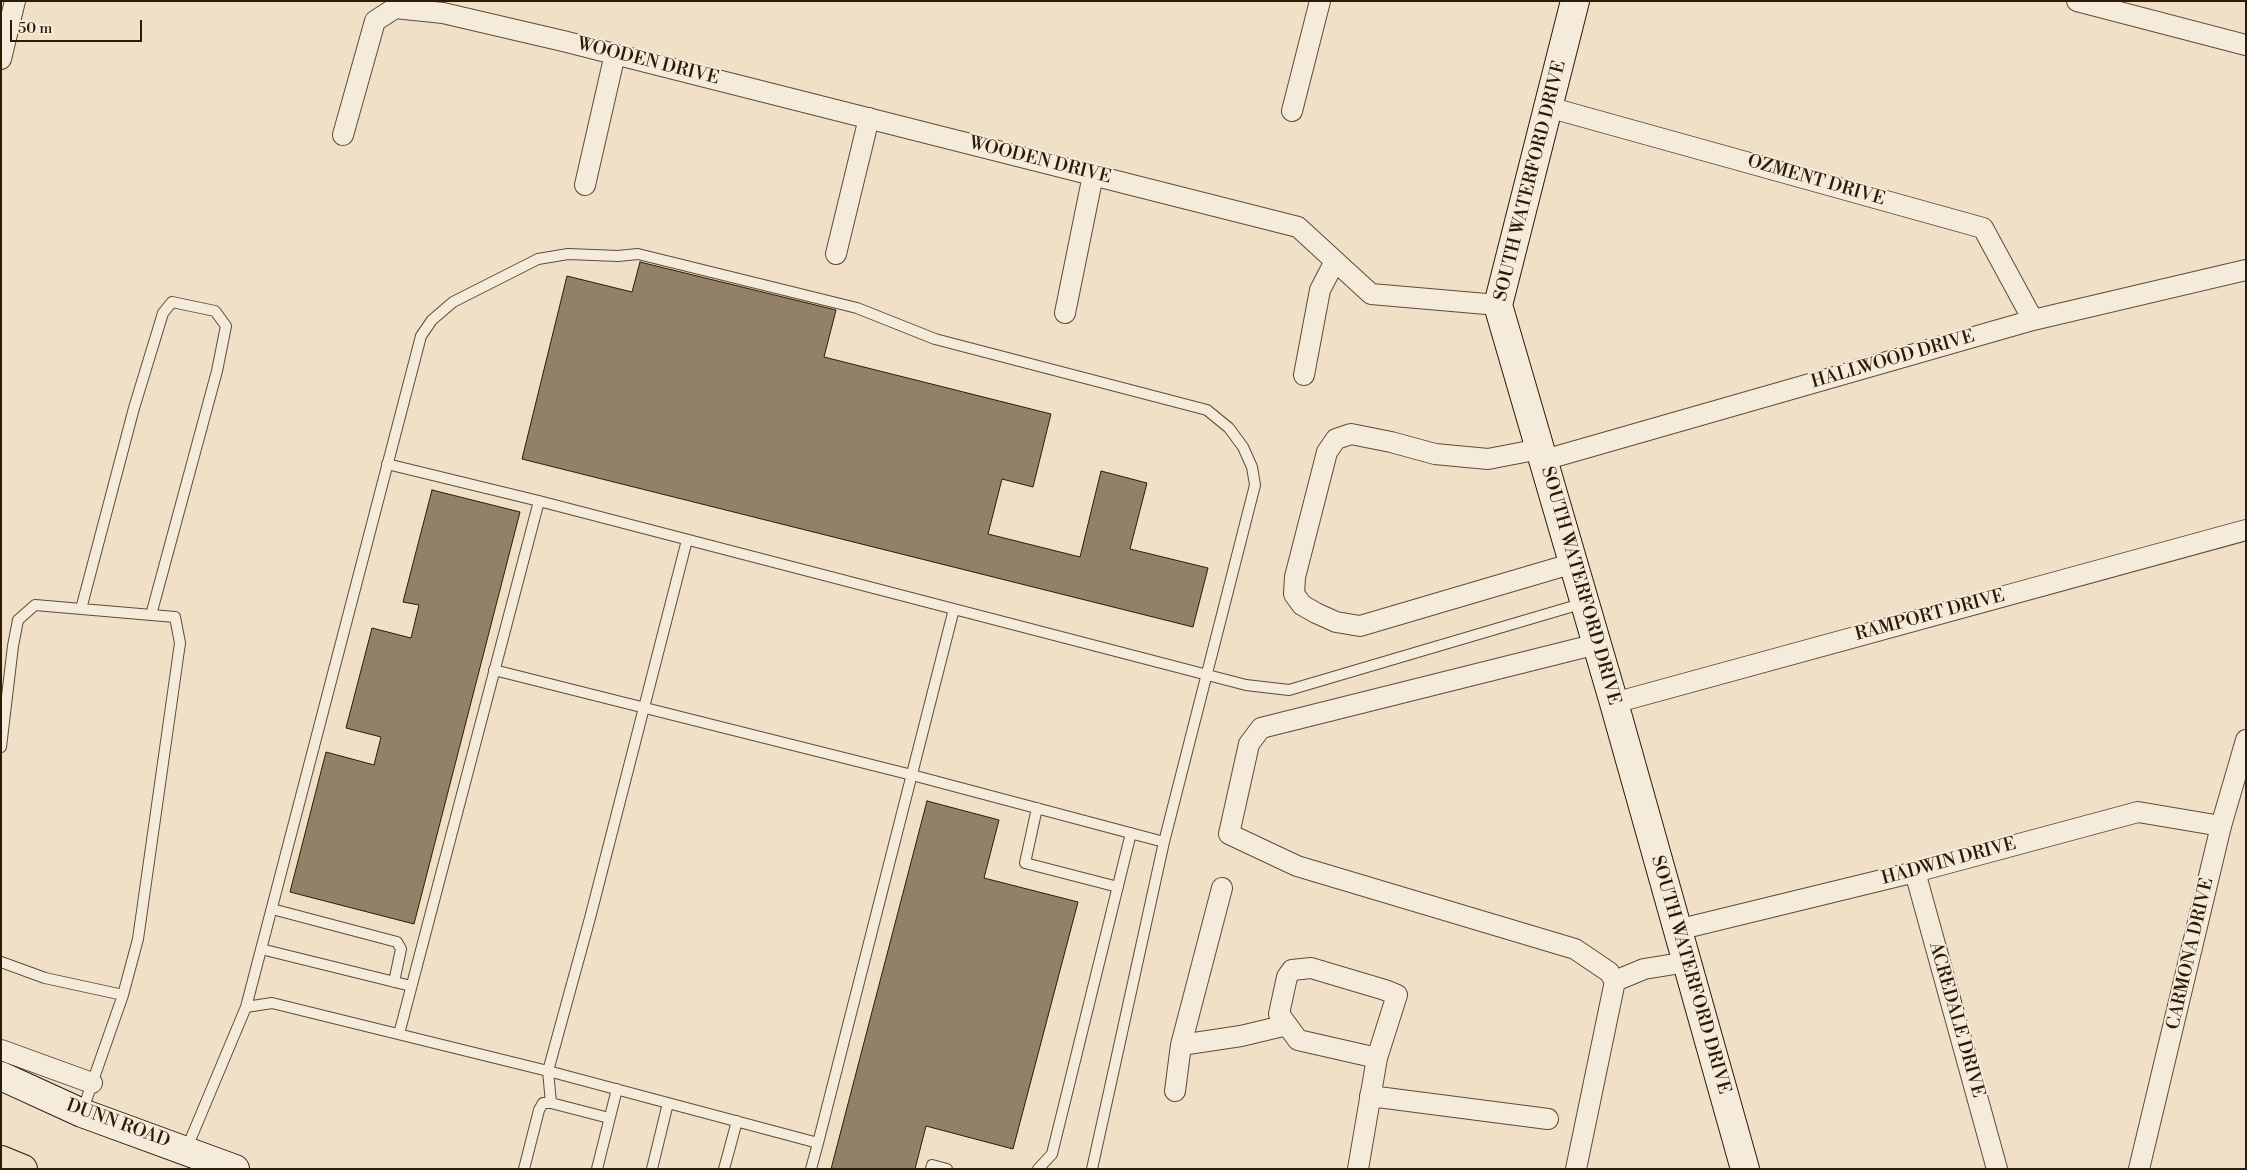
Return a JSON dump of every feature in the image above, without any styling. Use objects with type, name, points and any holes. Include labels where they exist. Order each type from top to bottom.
[{"type":"highway","points":[[1,1160],[23,1169]]},
{"type":"street","points":[[1,59],[15,1]]},
{"type":"street","points":[[1292,111],[1320,1]]},
{"type":"street","name":"SOUTH WATERFORD DRIVE","points":[[1575,1],[1498,305],[1614,703],[1744,1169]]},
{"type":"street","points":[[2077,1],[2246,45]]},
{"type":"street","name":"WOODEN DRIVE","points":[[343,135],[375,20],[395,8],[443,14],[563,41],[1298,227],[1371,294],[1498,305]]},
{"type":"street","points":[[585,185],[615,54]]},
{"type":"street","name":"OZMENT DRIVE","points":[[1548,107],[1983,228],[2033,320]]},
{"type":"street","points":[[836,254],[869,118]]},
{"type":"street","points":[[1065,313],[1093,175]]},
{"type":"street","points":[[1304,375],[1320,290],[1335,261]]},
{"type":"street","name":"HALLWOOD DRIVE","points":[[1574,563],[1360,626],[1336,622],[1316,613],[1302,605],[1294,594],[1295,577],[1327,452],[1336,439],[1351,434],[1435,454],[1488,459],[1542,455],[2033,320],[2246,270]]},
{"type":"street","name":"RAMPORT DRIVE","points":[[1614,703],[2246,530]]},
{"type":"street","points":[[1576,1169],[1615,981],[1609,972],[1575,949],[1297,866],[1229,834],[1249,744],[1261,728],[1597,644]]},
{"type":"street","name":"CARMONA DRIVE","points":[[2139,1169],[2221,826],[2246,740]]},
{"type":"street","name":"HADWIN DRIVE","points":[[1677,930],[1915,872],[2138,812],[2221,826]]},
{"type":"street","name":"ACREDALE DRIVE","points":[[1915,872],[1997,1169]]},
{"type":"street","points":[[1175,1091],[1180,1045],[1222,888]]},
{"type":"street","points":[[1615,981],[1644,969],[1687,962]]},
{"type":"street","points":[[1358,1169],[1377,1058],[1397,995],[1311,968],[1292,970],[1287,977],[1279,1014],[1298,1040],[1377,1058]]},
{"type":"street","points":[[1180,1045],[1242,1036],[1287,1025]]},
{"type":"street","points":[[1,1050],[92,1083]]},
{"type":"street","name":"DUNN ROAD","points":[[1,1076],[82,1113],[235,1169]]},
{"type":"street","points":[[1370,1096],[1548,1119]]},
{"type":"lane","points":[[186,1150],[246,1007],[420,336],[432,320],[453,302],[538,259],[568,254],[618,256],[638,254],[857,308],[935,339],[1207,410],[1229,428],[1243,447],[1252,467],[1255,485],[1164,842],[1092,1169]]},
{"type":"lane","points":[[81,608],[134,408],[163,313],[172,302],[215,311],[226,326],[217,371],[151,615]]},
{"type":"lane","points":[[387,464],[539,501],[1246,685],[1289,690],[1585,603]]},
{"type":"lane","points":[[400,1034],[539,501]]},
{"type":"lane","points":[[551,1103],[548,1071],[645,708],[687,540]]},
{"type":"lane","points":[[1,747],[13,646],[18,620],[35,605],[175,617],[180,643],[138,938],[123,995],[82,1113]]},
{"type":"lane","points":[[811,1169],[954,609]]},
{"type":"lane","points":[[494,670],[912,775],[1164,842]]},
{"type":"lane","points":[[1037,808],[1025,863],[1118,886]]},
{"type":"lane","points":[[1038,1169],[1052,1154],[1131,833]]},
{"type":"lane","points":[[272,909],[397,942],[402,949],[394,982]]},
{"type":"lane","points":[[261,949],[411,986]]},
{"type":"lane","points":[[1,962],[45,978],[123,995]]},
{"type":"lane","points":[[246,1007],[272,1003],[548,1071],[818,1143]]},
{"type":"lane","points":[[597,1169],[617,1089]]},
{"type":"lane","points":[[652,1169],[668,1102]]},
{"type":"lane","points":[[524,1169],[539,1110],[544,1103],[551,1103],[610,1118]]},
{"type":"lane","points":[[724,1169],[737,1121]]},
{"type":"lane","points":[[931,1169],[932,1165],[947,1169]]},
{"type":"building","points":[[640,262],[836,310],[824,357],[1051,414],[1033,487],[1002,479],[988,534],[1080,557],[1101,471],[1147,483],[1130,549],[1208,568],[1193,627],[522,459],[567,276],[632,292]]},
{"type":"building","points":[[432,490],[520,512],[414,924],[290,892],[326,752],[374,765],[381,737],[346,728],[372,628],[411,638],[419,605],[403,602]]},
{"type":"building","points":[[927,801],[999,820],[984,878],[1078,902],[1013,1149],[926,1126],[915,1169],[831,1169]]}]
